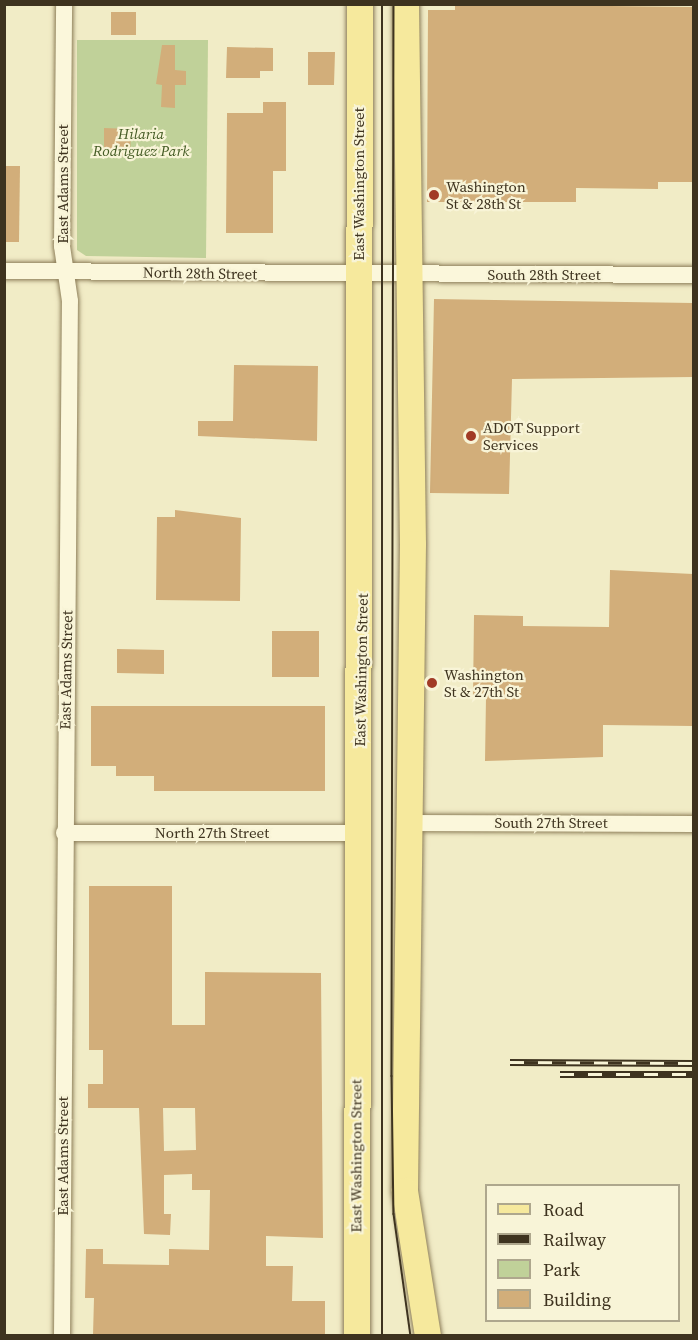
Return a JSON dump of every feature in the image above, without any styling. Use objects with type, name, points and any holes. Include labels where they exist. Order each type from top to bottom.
[{"type":"main road","name":"East Washington Street","points":[[357,1335],[360,833],[360,4]]},
{"type":"main road","points":[[406,4],[403,274],[408,823],[404,1132],[408,1226],[429,1333]]},
{"type":"street","name":"East Adams Street","points":[[62,1335],[67,272],[62,246],[64,4]]},
{"type":"street","name":"North 28th Street","points":[[4,272],[403,274]]},
{"type":"street","name":"South 28th Street","points":[[403,274],[693,275]]},
{"type":"street","name":"South 27th Street","points":[[408,823],[693,824]]},
{"type":"street","name":"North 27th Street","points":[[64,833],[360,833]]},
{"type":"green space","name":"Hilaria Rodriguez Park","points":[[77,40],[208,40],[206,258],[86,256],[77,250]]},
{"type":"building","points":[[455,4],[693,7],[693,182],[658,182],[658,189],[576,188],[576,202],[427,202],[428,10],[455,10]]},
{"type":"building","points":[[111,12],[136,12],[136,35],[111,35]]},
{"type":"building","points":[[162,45],[175,45],[175,70],[186,71],[186,85],[175,85],[175,108],[161,107],[162,85],[156,84]]},
{"type":"building","points":[[227,47],[273,48],[273,71],[260,71],[260,78],[226,78]]},
{"type":"building","points":[[308,52],[335,52],[334,85],[308,85]]},
{"type":"building","points":[[263,102],[286,102],[286,171],[273,171],[273,233],[226,233],[227,113],[263,113]]},
{"type":"building","points":[[104,128],[131,129],[130,156],[104,155]]},
{"type":"building","points":[[4,166],[20,166],[19,242],[4,242]]},
{"type":"building","name":"ADOT Support Services","points":[[434,299],[693,303],[693,377],[512,379],[509,494],[430,493]]},
{"type":"building","points":[[234,365],[318,366],[317,441],[198,436],[198,421],[233,421]]},
{"type":"building","points":[[175,510],[241,518],[240,601],[156,600],[157,517],[175,517]]},
{"type":"building","points":[[610,570],[693,574],[693,726],[603,725],[603,757],[485,761],[486,697],[473,697],[474,615],[523,616],[523,626],[609,627]]},
{"type":"building","points":[[272,631],[319,631],[319,677],[272,677]]},
{"type":"building","points":[[117,649],[164,650],[164,674],[117,673]]},
{"type":"building","points":[[91,706],[325,706],[325,791],[154,791],[154,776],[116,776],[116,766],[91,766]]},
{"type":"building","points":[[89,886],[172,886],[172,1025],[205,1025],[205,972],[321,973],[323,1238],[266,1236],[266,1266],[293,1266],[292,1301],[325,1301],[325,1335],[93,1335],[94,1298],[85,1298],[86,1249],[103,1249],[103,1264],[169,1265],[169,1249],[209,1250],[210,1190],[192,1190],[192,1174],[164,1175],[164,1214],[171,1214],[170,1235],[144,1234],[139,1108],[88,1108],[88,1084],[103,1084],[103,1050],[89,1050]],"holes":[[[163,1108],[195,1108],[196,1150],[164,1151]]]},
{"type":"tram line","points":[[382,4],[382,1336]]},
{"type":"tram line","points":[[394,4],[392,1076],[394,1214],[411,1336]]},
{"type":"railway","points":[[510,1062],[694,1063]]},
{"type":"railway","points":[[560,1074],[694,1074]]},
{"type":"place","name":"Washington St & 28th St","points":[[434,195]]},
{"type":"place","name":"ADOT Support Services","points":[[471,436]]},
{"type":"place","name":"Washington St & 27th St","points":[[432,683]]}]
